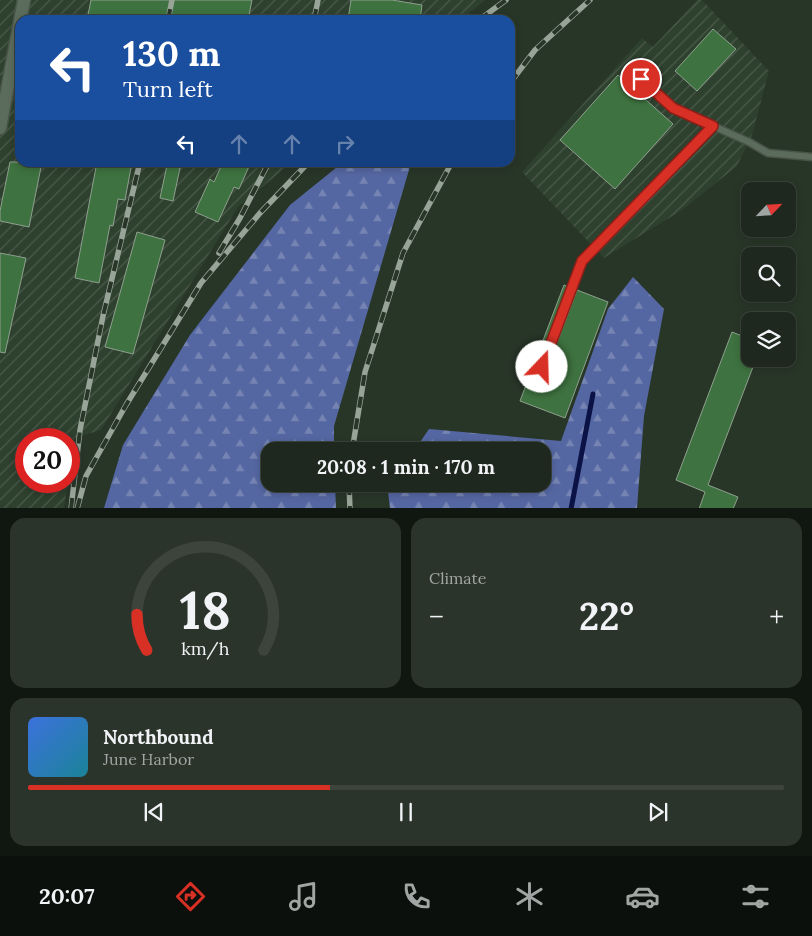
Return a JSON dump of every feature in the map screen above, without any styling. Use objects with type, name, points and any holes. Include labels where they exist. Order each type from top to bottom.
[{"type":"street","points":[[21,15],[24,0]]},
{"type":"street","points":[[0,128],[15,48]]},
{"type":"lane","points":[[641,79],[673,108],[749,142],[768,153],[811,157]]},
{"type":"lane","points":[[542,367],[582,261],[713,126]]},
{"type":"shaded area","points":[[0,0],[485,0],[467,15],[15,15],[15,167],[286,167],[238,207],[101,430],[80,436],[80,428],[15,428],[15,493],[66,493],[64,508],[0,508]]},
{"type":"shaded area","points":[[697,0],[702,0],[769,71],[752,135],[737,166],[682,210],[604,258],[522,172],[642,38],[653,47]]},
{"type":"green space","points":[[337,167],[410,167],[334,426],[334,442],[261,442],[261,492],[335,492],[336,508],[104,508],[123,445],[190,335],[290,205]]},
{"type":"green space","points":[[633,277],[664,309],[644,416],[637,508],[390,508],[388,492],[551,492],[551,442],[420,442],[429,429],[561,441],[608,309]]},
{"type":"building","points":[[91,0],[252,0],[249,15],[88,15]]},
{"type":"building","points":[[351,0],[392,0],[422,5],[421,15],[349,15]]},
{"type":"building","points":[[713,29],[736,49],[697,91],[675,71]]},
{"type":"building","points":[[618,75],[673,124],[615,189],[560,140]]},
{"type":"building","points":[[10,162],[15,162],[15,167],[41,167],[29,227],[0,221],[0,211]]},
{"type":"building","points":[[96,167],[131,167],[125,200],[118,199],[113,226],[110,225],[99,283],[75,278]]},
{"type":"building","points":[[167,167],[180,168],[173,201],[160,198]]},
{"type":"building","points":[[221,167],[249,167],[239,189],[234,187],[218,222],[195,212],[210,179],[214,182]]},
{"type":"building","points":[[137,232],[165,240],[133,354],[105,347]]},
{"type":"building","points":[[0,253],[26,258],[5,353],[0,352]]},
{"type":"building","points":[[564,285],[568,287],[537,365],[538,370],[541,372],[547,369],[577,290],[608,302],[565,418],[520,401]]},
{"type":"building","points":[[732,332],[741,336],[741,367],[753,367],[708,485],[738,497],[733,508],[699,508],[705,492],[676,480]]},
{"type":"waterway","points":[[571,508],[593,394]]},
{"type":"railway","points":[[169,15],[172,0]]},
{"type":"railway","points":[[315,15],[318,0]]},
{"type":"railway","points":[[486,15],[506,0]]},
{"type":"railway","points":[[515,76],[535,50],[590,0]]},
{"type":"railway","points":[[71,508],[80,430],[103,316],[139,167]]},
{"type":"railway","points":[[219,253],[266,167]]},
{"type":"railway","points":[[77,508],[86,476],[126,405],[201,283],[260,213],[304,167]]},
{"type":"railway","points":[[353,442],[365,372],[403,253],[449,167]]},
{"type":"railway","points":[[349,492],[350,508]]},
{"type":"route","points":[[542,367],[582,261],[713,126],[673,108],[641,79]]}]
